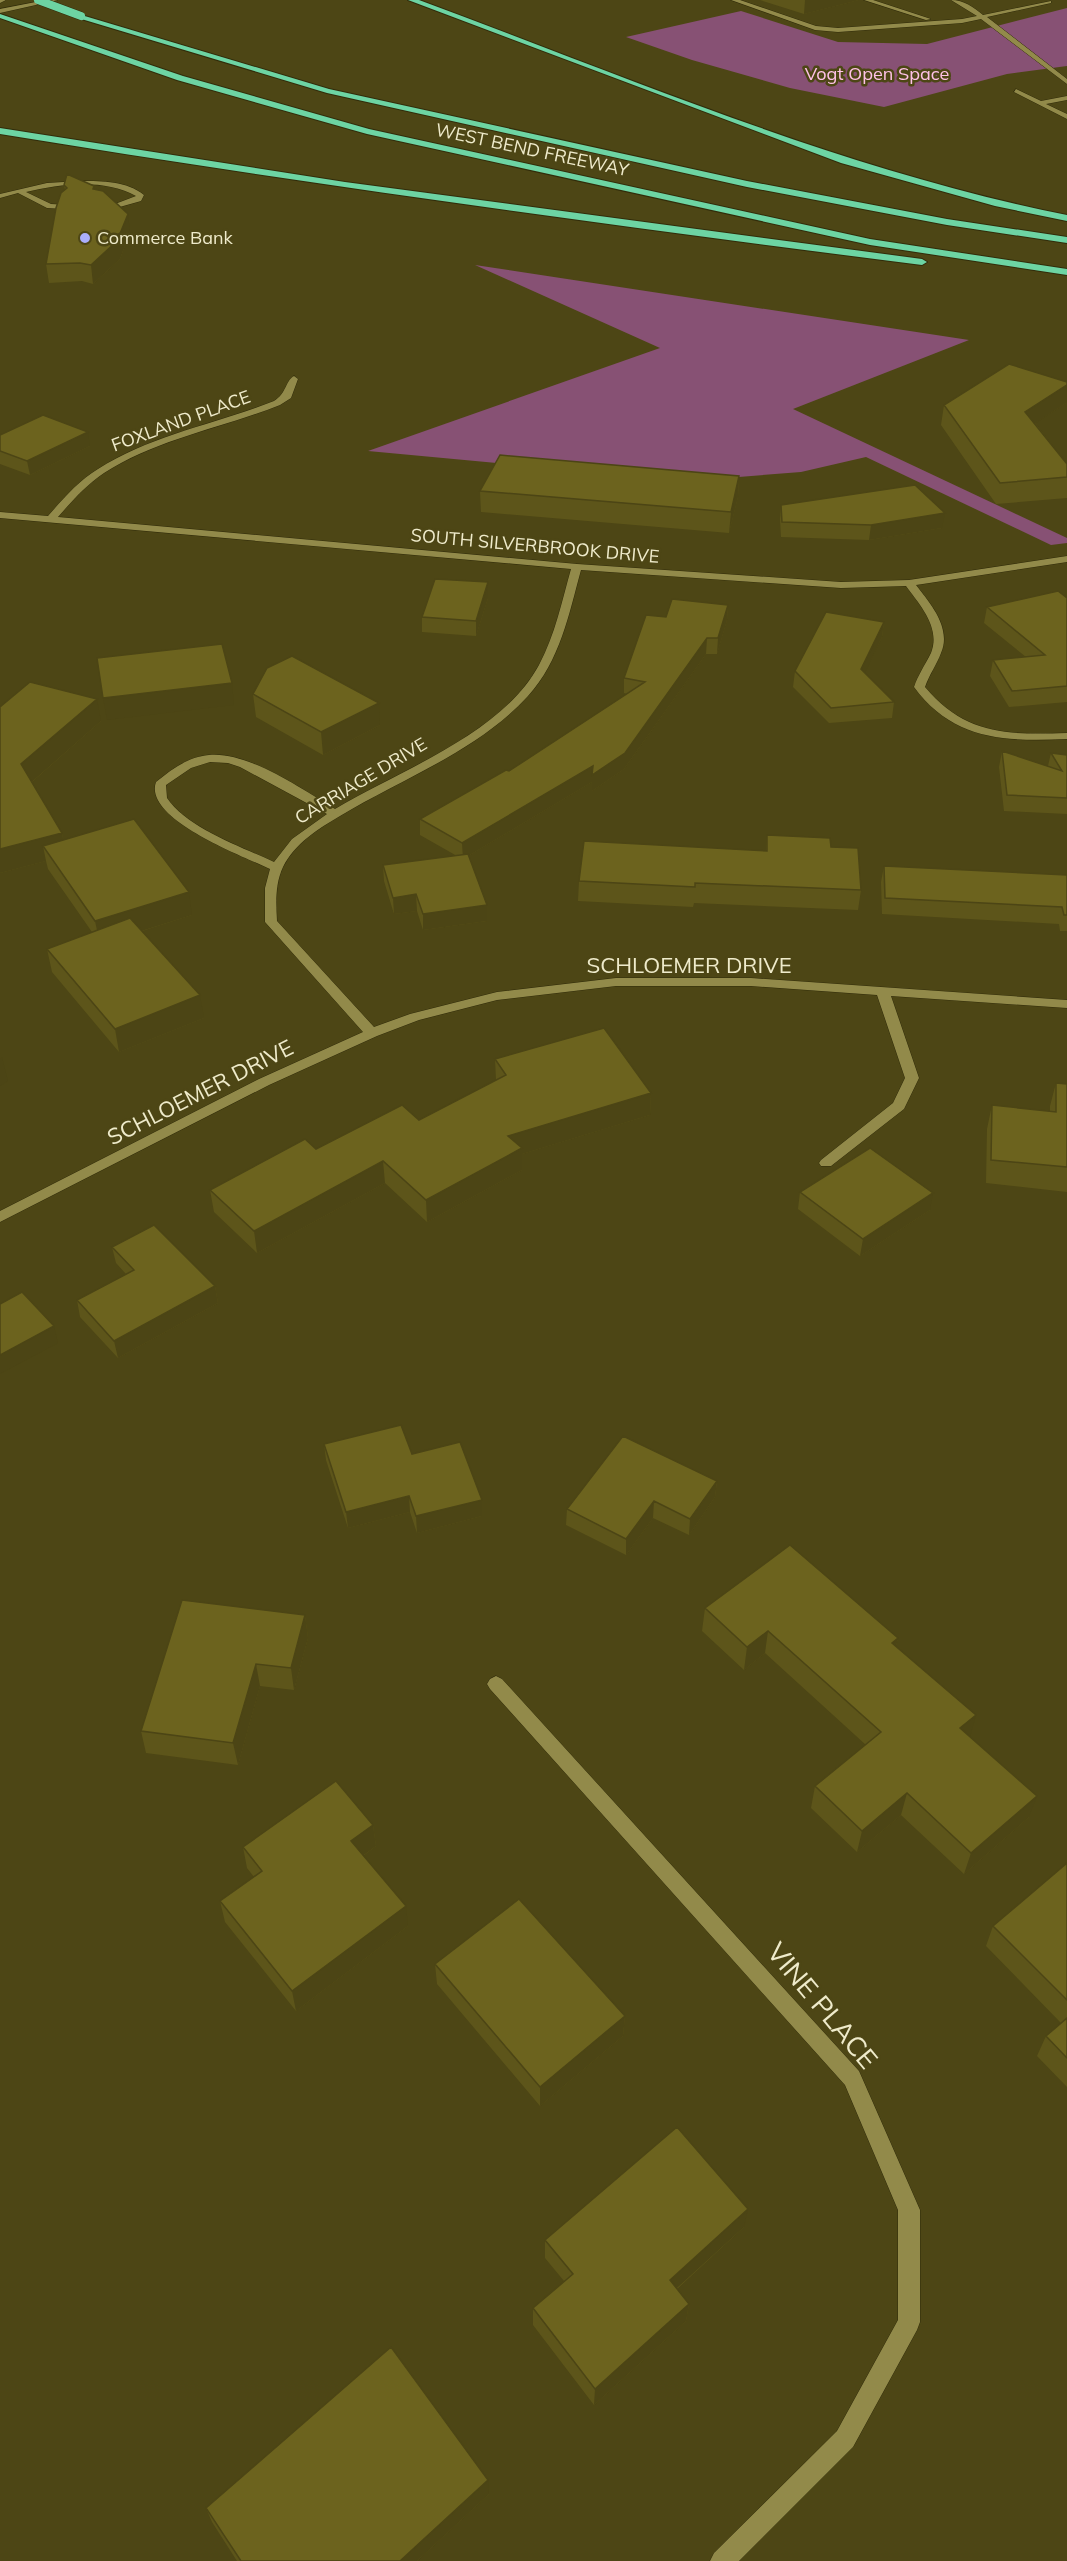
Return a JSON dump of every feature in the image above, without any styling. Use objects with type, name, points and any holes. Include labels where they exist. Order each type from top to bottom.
[{"type":"highway","name":"WEST BEND FREEWAY","points":[[38,0],[81,16],[327,91],[747,184],[946,222],[1067,240]]},
{"type":"highway","points":[[412,0],[844,161],[998,204],[1067,218]]},
{"type":"highway","name":"WEST BEND FREEWAY","points":[[0,14],[34,29],[180,78],[366,131],[870,242],[1067,272]]},
{"type":"highway","points":[[0,131],[154,157],[936,264]]},
{"type":"highway","points":[[960,267],[1067,280]]},
{"type":"street","points":[[0,14],[55,0]]},
{"type":"street","points":[[734,0],[815,28],[869,29],[981,16],[1049,2]]},
{"type":"street","points":[[867,0],[940,22]]},
{"type":"street","points":[[954,0],[969,6],[1067,82]]},
{"type":"street","points":[[1016,91],[1067,117]]},
{"type":"street","points":[[1040,103],[1067,98]]},
{"type":"street","points":[[0,196],[38,186],[78,184],[116,186],[133,190],[140,195],[138,199],[129,202],[101,206]]},
{"type":"street","points":[[19,191],[50,206],[65,207]]},
{"type":"street","name":"FOXLAND PLACE","points":[[50,520],[69,495],[106,466],[139,450],[270,407],[288,396],[294,380]]},
{"type":"street","name":"SOUTH SILVERBROOK DRIVE","points":[[0,515],[577,567],[841,585],[909,583],[1067,559]]},
{"type":"street","name":"CARRIAGE DRIVE","points":[[372,1032],[271,922],[270,893],[277,868],[300,836],[482,729],[526,693],[552,652],[577,567]]},
{"type":"street","points":[[909,583],[935,622],[939,643],[922,675],[920,687],[930,700],[955,722],[973,728],[1033,738],[1067,736]]},
{"type":"street","points":[[277,868],[185,822],[170,810],[161,798],[160,784],[178,770],[197,761],[219,758],[239,763],[336,814]]},
{"type":"street","name":"SCHLOEMER DRIVE","points":[[0,1217],[264,1082],[372,1032],[415,1017],[497,996],[616,982],[751,981],[1067,1004]]},
{"type":"street","points":[[826,1162],[899,1106],[912,1078],[883,992]]},
{"type":"street","name":"VINE PLACE","points":[[496,1684],[852,2078],[909,2210],[909,2322],[845,2439],[722,2561]]},
{"type":"green space","name":"Vogt Open Space","points":[[1067,8],[1067,66],[1007,74],[884,107],[790,88],[692,60],[626,37],[741,11],[838,42],[927,44]]},
{"type":"green space","points":[[475,265],[969,340],[793,409],[1067,538],[1067,543],[1051,545],[866,457],[801,472],[726,478],[616,474],[368,451],[660,348]]},
{"type":"building","name":"Commerce Bank","points":[[67,174],[94,186],[93,189],[103,191],[128,214],[117,241],[91,265],[46,264],[56,208],[61,193],[67,188],[64,185]]},
{"type":"building","points":[[1009,364],[1067,382],[1067,385],[1025,412],[1067,464],[1067,477],[1000,483],[944,405]]},
{"type":"building","points":[[43,415],[88,432],[27,461],[0,451],[0,435]]},
{"type":"building","points":[[500,455],[739,476],[731,512],[480,491]]},
{"type":"building","points":[[915,485],[945,513],[871,525],[782,522],[781,505]]},
{"type":"building","points":[[435,579],[488,582],[476,621],[422,617]]},
{"type":"building","points":[[1058,591],[1067,598],[1067,686],[1012,691],[993,660],[1045,655],[987,607]]},
{"type":"building","points":[[672,599],[728,605],[718,638],[707,638],[625,753],[592,775],[593,766],[462,843],[420,819],[506,770],[509,771],[645,682],[624,678],[646,615],[666,617]]},
{"type":"building","points":[[826,612],[884,622],[861,669],[894,702],[831,708],[795,671]]},
{"type":"building","points":[[222,644],[232,683],[103,698],[97,658]]},
{"type":"building","points":[[292,656],[379,703],[321,732],[253,694],[267,668]]},
{"type":"building","points":[[30,682],[97,699],[21,764],[62,833],[0,849],[0,707]]},
{"type":"building","points":[[1002,751],[1062,771],[1051,753],[1067,755],[1067,798],[1007,795]]},
{"type":"building","points":[[134,819],[189,892],[95,921],[43,846]]},
{"type":"building","points":[[767,835],[830,838],[831,847],[858,848],[861,890],[695,883],[695,887],[579,881],[584,841],[767,851]]},
{"type":"building","points":[[468,854],[487,905],[423,914],[416,894],[393,898],[383,865]]},
{"type":"building","points":[[884,866],[1067,875],[1067,915],[1064,915],[1062,907],[885,898]]},
{"type":"building","points":[[130,918],[200,995],[115,1029],[47,949]]},
{"type":"building","points":[[604,1028],[651,1093],[508,1136],[522,1148],[426,1200],[383,1161],[254,1231],[210,1190],[305,1139],[316,1149],[402,1105],[419,1120],[506,1075],[495,1059]]},
{"type":"building","points":[[1056,1083],[1067,1084],[1067,1167],[991,1160],[992,1105],[1056,1112]]},
{"type":"building","points":[[870,1148],[933,1193],[863,1239],[800,1192]]},
{"type":"building","points":[[154,1225],[215,1286],[114,1341],[77,1300],[134,1270],[112,1247]]},
{"type":"building","points":[[22,1292],[54,1326],[0,1355],[0,1304]]},
{"type":"building","points":[[401,1425],[412,1454],[460,1442],[482,1500],[416,1516],[409,1496],[346,1512],[324,1444]]},
{"type":"building","points":[[623,1436],[717,1481],[690,1519],[654,1501],[626,1539],[567,1509]]},
{"type":"building","points":[[790,1545],[898,1638],[892,1643],[976,1715],[960,1728],[1037,1796],[971,1853],[907,1793],[862,1831],[815,1786],[881,1732],[768,1631],[747,1647],[705,1608]]},
{"type":"building","points":[[182,1600],[305,1615],[291,1668],[256,1664],[233,1743],[141,1731]]},
{"type":"building","points":[[336,1781],[373,1825],[351,1841],[406,1906],[292,1991],[220,1901],[262,1871],[243,1847]]},
{"type":"building","points":[[1067,1863],[1067,2000],[993,1926]]},
{"type":"building","points":[[519,1899],[625,2016],[540,2087],[435,1964]]},
{"type":"building","points":[[1067,2018],[1067,2058],[1046,2036]]},
{"type":"building","points":[[677,2127],[748,2209],[670,2280],[689,2304],[595,2389],[533,2308],[573,2274],[545,2240]]},
{"type":"building","points":[[391,2347],[488,2480],[400,2561],[241,2561],[206,2508]]},
{"type":"place","name":"Commerce Bank","points":[[85,238]]}]
